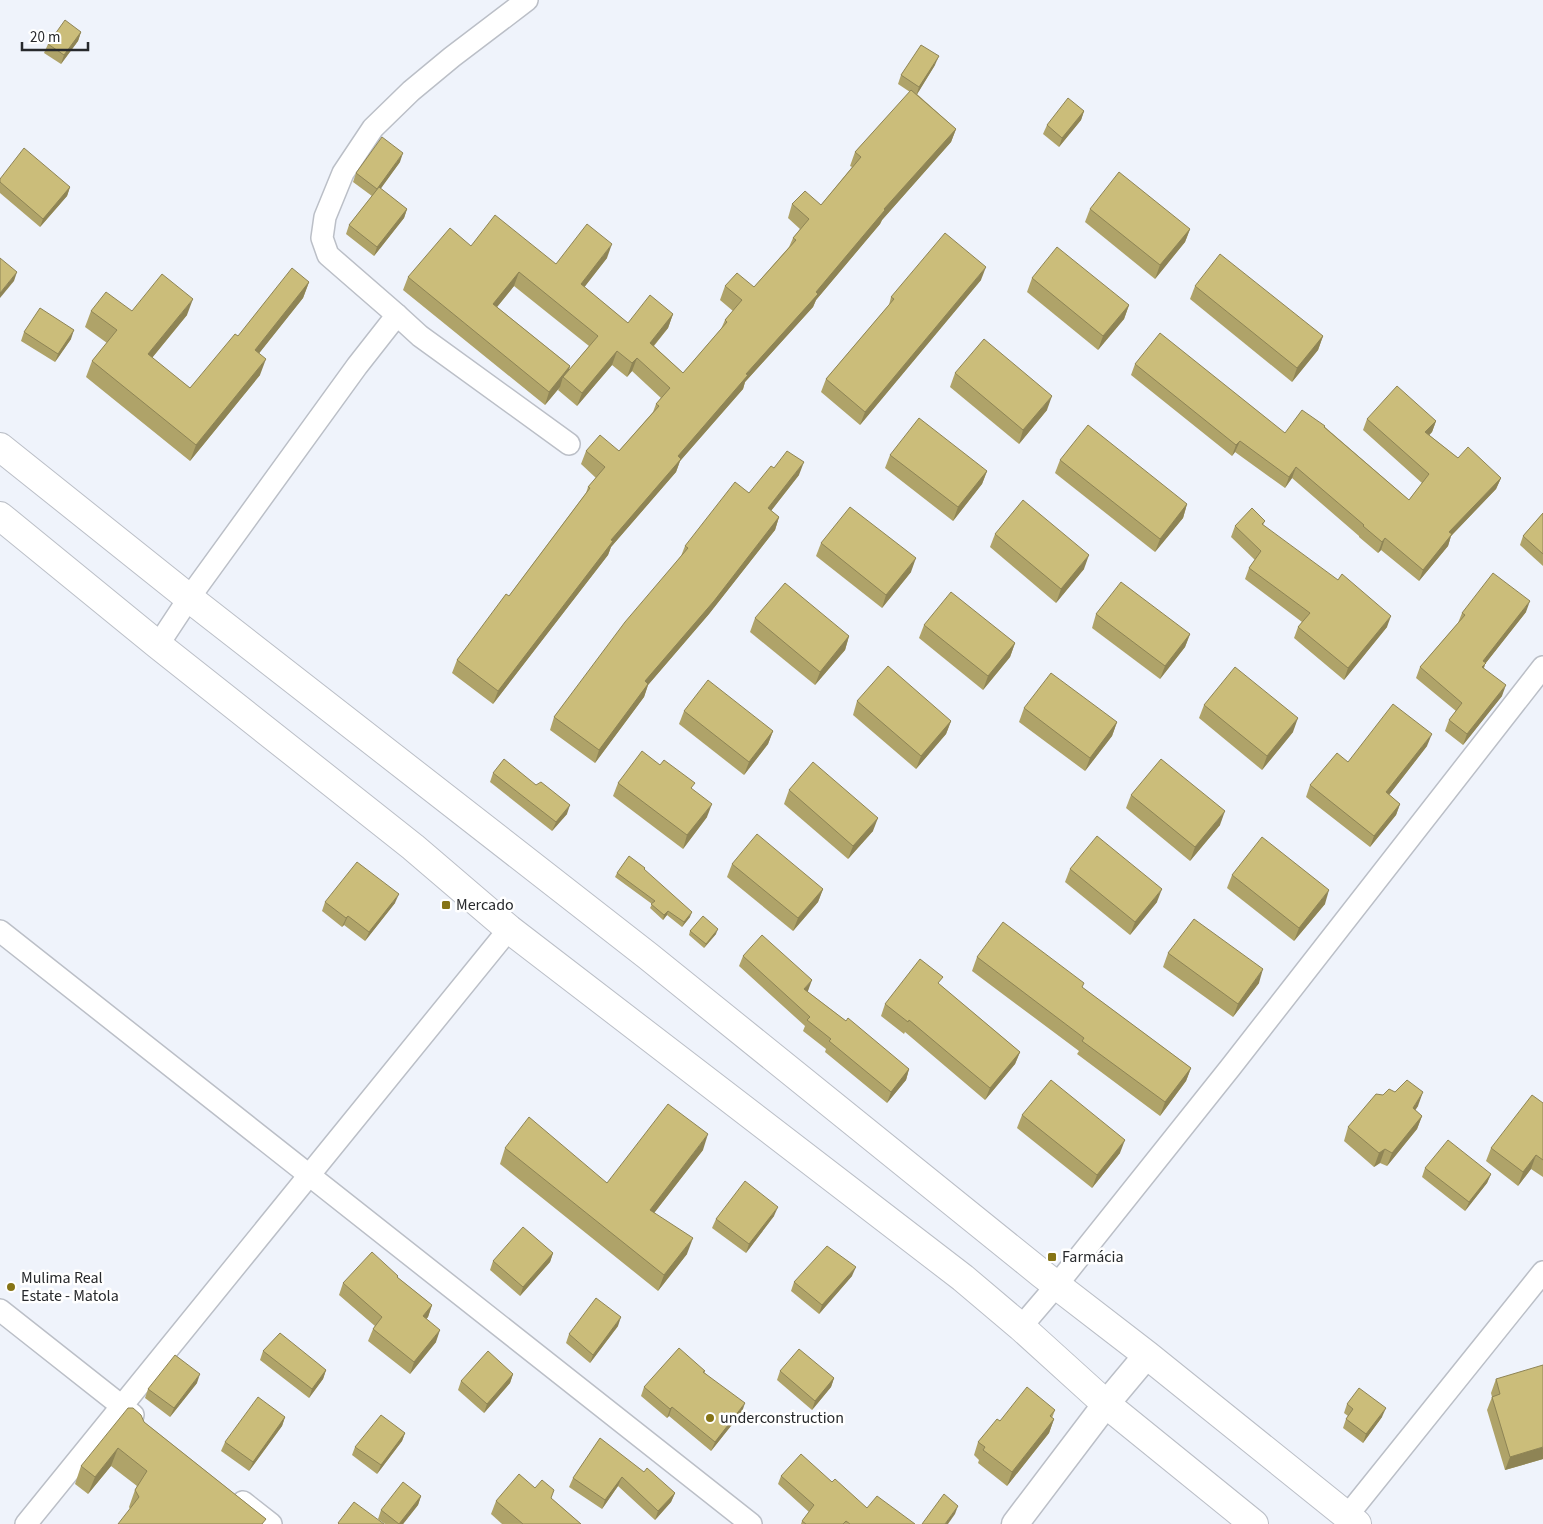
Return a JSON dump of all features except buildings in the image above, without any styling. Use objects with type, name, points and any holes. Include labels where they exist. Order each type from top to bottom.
[{"type":"highway","points":[[0,447],[188,598],[648,956],[1056,1286],[1147,1355],[1352,1520]]},
{"type":"highway","points":[[0,516],[158,645],[413,847],[509,930],[963,1278],[1021,1326],[1106,1404],[1254,1524]]},
{"type":"street","points":[[527,0],[452,56],[410,91],[372,128],[343,174],[325,216],[322,238],[328,255],[420,336],[569,444]]},
{"type":"street","points":[[158,645],[188,598],[357,366],[397,315]]},
{"type":"street","points":[[1021,1326],[1056,1286],[1230,1068],[1543,667]]},
{"type":"street","points":[[26,1524],[509,930]]},
{"type":"street","points":[[0,931],[751,1524]]},
{"type":"street","points":[[1352,1520],[1543,1272]]},
{"type":"street","points":[[0,1310],[151,1430]]},
{"type":"street","points":[[1015,1524],[1106,1404],[1147,1355]]},
{"type":"street","points":[[226,1489],[271,1524]]},
{"type":"place","name":"Mercado","points":[[446,905]]},
{"type":"place","name":"Farmácia","points":[[1052,1257]]},
{"type":"place","name":"Mulima Real Estate - Matola","points":[[11,1287]]},
{"type":"place","name":"underconstruction","points":[[710,1418]]}]
